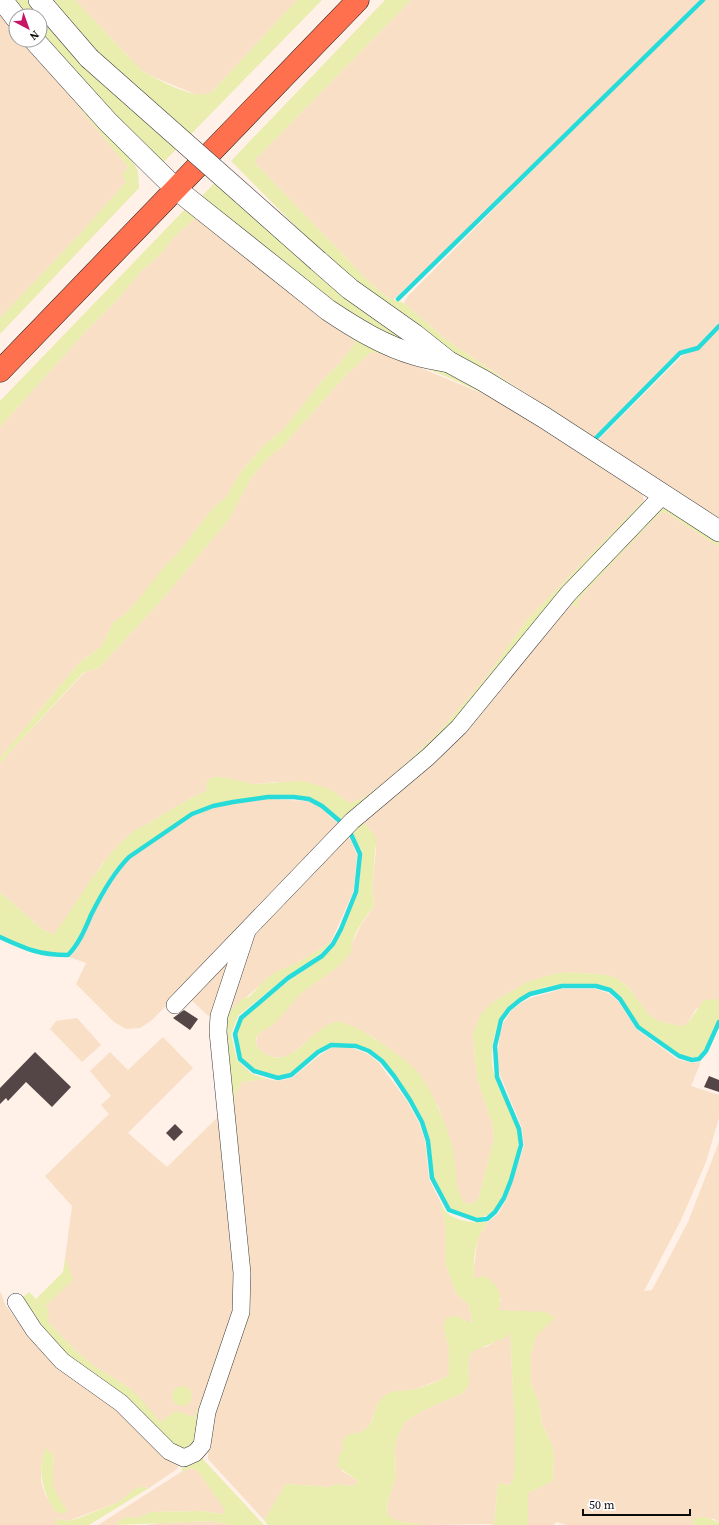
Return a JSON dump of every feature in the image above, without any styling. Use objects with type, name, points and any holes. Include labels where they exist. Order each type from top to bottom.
[{"type":"highway","points":[[0,371],[358,0]]},
{"type":"street","points":[[2,0],[8,8]]},
{"type":"street","points":[[39,0],[89,58],[350,289],[415,335],[449,362],[484,381],[545,418],[662,496],[719,531]]},
{"type":"street","points":[[41,48],[108,122],[176,189],[328,310],[351,326],[394,348],[416,355],[449,362]]},
{"type":"street","points":[[175,1005],[352,821],[428,757],[459,727],[568,594],[662,496]]},
{"type":"street","points":[[16,1302],[34,1330],[62,1361],[121,1403],[169,1451],[184,1458],[195,1453],[202,1445],[207,1412],[241,1312],[242,1273],[218,1032],[219,1016],[247,931]]},
{"type":"shaded area","points":[[75,0],[297,0],[211,93],[204,96],[195,94],[142,71]]},
{"type":"shaded area","points":[[411,0],[700,0],[457,240],[392,301],[370,283],[255,163],[256,159]]},
{"type":"shaded area","points":[[705,0],[719,0],[719,322],[696,347],[679,351],[593,438],[445,339],[404,303],[408,296],[513,190]]},
{"type":"shaded area","points":[[0,10],[8,20],[8,48],[31,48],[128,167],[122,175],[126,182],[79,235],[0,318]]},
{"type":"shaded area","points":[[196,217],[356,342],[340,363],[322,381],[282,431],[265,444],[240,473],[226,497],[213,508],[178,553],[134,605],[123,616],[113,622],[102,646],[79,663],[0,758],[0,427],[86,331],[120,297],[141,271],[161,254],[174,237]]},
{"type":"shaded area","points":[[719,329],[719,519],[597,441],[682,356],[699,349]]},
{"type":"shaded area","points":[[371,352],[381,353],[493,398],[507,401],[642,493],[644,500],[527,620],[484,680],[437,734],[388,780],[362,799],[349,803],[340,796],[275,782],[254,784],[221,777],[207,781],[206,791],[189,799],[130,834],[101,865],[73,909],[54,934],[43,930],[0,892],[0,763],[84,673],[99,668],[167,594],[229,519],[251,478],[268,458],[284,445],[344,377]]},
{"type":"shaded area","points":[[666,512],[719,547],[719,999],[696,1009],[687,1024],[681,1026],[659,1021],[649,1015],[629,988],[618,979],[608,975],[568,972],[553,974],[527,982],[493,1002],[473,1035],[477,1078],[492,1123],[494,1139],[478,1200],[472,1204],[465,1203],[460,1196],[455,1181],[453,1151],[439,1108],[420,1075],[411,1066],[373,1037],[345,1023],[336,1022],[325,1028],[287,1057],[272,1057],[259,1050],[256,1043],[257,1036],[271,1026],[290,1004],[305,990],[332,971],[351,946],[361,925],[374,906],[372,888],[376,849],[373,833],[361,820],[567,601],[578,608],[578,600],[606,568],[659,514]]},
{"type":"shaded area","points":[[268,799],[308,801],[321,808],[341,825],[242,930],[152,1020],[140,1028],[126,1029],[114,1022],[76,984],[86,963],[69,957],[77,949],[98,905],[122,867],[130,858],[193,816],[213,808]]},
{"type":"shaded area","points":[[348,833],[357,855],[353,892],[331,942],[295,964],[277,971],[231,1010],[235,992],[254,935]]},
{"type":"shaded area","points":[[240,944],[215,1022],[188,997]]},
{"type":"shaded area","points":[[562,989],[595,989],[608,993],[618,1001],[636,1029],[677,1059],[692,1063],[701,1062],[691,1086],[719,1095],[719,1118],[706,1162],[681,1220],[644,1291],[652,1290],[688,1222],[719,1142],[719,1522],[714,1519],[694,1519],[693,1525],[567,1525],[556,1522],[554,1525],[528,1525],[528,1493],[553,1481],[554,1454],[551,1442],[542,1424],[539,1402],[531,1384],[531,1354],[536,1336],[554,1318],[498,1310],[501,1300],[479,1278],[474,1278],[474,1267],[478,1237],[488,1222],[498,1214],[506,1200],[524,1146],[522,1128],[500,1075],[497,1061],[500,1033],[504,1022],[511,1011],[521,1003],[531,998]]},
{"type":"shaded area","points":[[77,1018],[101,1045],[82,1062],[50,1029],[56,1021]]},
{"type":"shaded area","points":[[163,1037],[193,1068],[128,1133],[167,1167],[220,1115],[234,1254],[235,1306],[227,1341],[194,1417],[176,1411],[160,1422],[128,1387],[94,1366],[76,1351],[48,1322],[48,1310],[44,1306],[72,1280],[65,1258],[72,1206],[45,1176],[109,1114],[101,1105],[111,1096],[90,1071],[110,1052],[128,1070]]},
{"type":"shaded area","points":[[344,1047],[368,1054],[379,1063],[407,1101],[419,1123],[425,1141],[429,1179],[440,1201],[445,1224],[445,1263],[456,1293],[469,1305],[472,1324],[443,1325],[449,1349],[449,1375],[440,1380],[410,1391],[399,1391],[377,1405],[369,1427],[359,1434],[339,1455],[342,1471],[358,1481],[353,1486],[334,1484],[331,1487],[286,1484],[264,1520],[208,1459],[208,1433],[250,1308],[251,1299],[234,1108],[235,1094],[242,1082],[267,1079],[278,1081],[292,1078],[331,1048]]},
{"type":"shaded area","points":[[0,1291],[6,1306],[29,1336],[180,1463],[177,1469],[149,1488],[141,1487],[135,1489],[119,1502],[68,1521],[59,1519],[55,1525],[0,1525]],"holes":[[[44,1452],[54,1456],[51,1481],[55,1494],[67,1509],[55,1511],[45,1494],[41,1482],[41,1465]]]},
{"type":"shaded area","points":[[510,1331],[514,1412],[514,1477],[510,1485],[498,1483],[494,1524],[425,1525],[391,1519],[387,1514],[388,1501],[396,1477],[395,1448],[398,1435],[406,1421],[424,1410],[463,1393],[469,1384],[468,1363],[471,1352],[477,1348],[486,1347]]},
{"type":"shaded area","points":[[190,1468],[198,1471],[209,1484],[225,1508],[225,1514],[201,1511],[150,1512],[138,1518],[119,1521],[117,1525],[98,1525],[181,1472]]},
{"type":"shaded area","points":[[212,1521],[231,1525],[147,1525],[159,1523]]},
{"type":"green space","points":[[7,0],[75,0],[142,71],[176,88],[195,94],[204,94],[211,93],[297,0],[322,0],[159,167],[47,48],[48,8],[14,8]]},
{"type":"green space","points":[[385,0],[411,0],[256,159],[255,163],[370,283],[388,298],[404,303],[445,339],[544,406],[483,377],[342,273],[231,161]]},
{"type":"green space","points":[[31,48],[35,48],[135,165],[138,171],[139,188],[0,334],[0,318],[79,235],[126,182],[122,175],[128,167]]},
{"type":"green space","points":[[220,177],[406,341],[384,339],[199,199]]},
{"type":"green space","points":[[190,204],[289,283],[493,398],[416,364],[371,352],[344,377],[284,445],[268,458],[251,478],[229,519],[167,594],[99,668],[83,673],[0,763],[0,758],[79,663],[102,646],[113,622],[123,616],[134,605],[163,568],[178,553],[213,508],[226,497],[240,473],[265,444],[282,431],[322,381],[340,363],[356,342],[196,217],[174,237],[161,254],[141,271],[120,297],[86,331],[0,427],[0,401]]},
{"type":"green space","points":[[644,500],[643,506],[476,703],[343,822],[323,805],[309,797],[294,795],[267,796],[233,800],[212,805],[192,813],[127,856],[121,862],[97,900],[80,936],[67,953],[49,952],[32,948],[0,935],[0,892],[43,930],[54,934],[107,858],[130,834],[184,802],[206,791],[207,781],[212,777],[221,777],[254,784],[303,781],[330,789],[349,803],[362,799],[388,780],[437,734],[484,680],[527,620]]},
{"type":"green space","points":[[662,507],[669,507],[719,537],[719,547],[666,512],[659,514],[583,594],[578,600],[578,608],[567,601]]},
{"type":"green space","points":[[361,820],[373,833],[376,839],[372,888],[374,906],[362,922],[353,940],[351,953],[337,968],[302,993],[271,1026],[258,1034],[256,1045],[265,1054],[275,1057],[285,1057],[302,1046],[326,1026],[338,1022],[350,1025],[365,1032],[401,1057],[421,1076],[440,1112],[448,1132],[453,1151],[458,1190],[465,1203],[472,1204],[478,1200],[494,1139],[492,1123],[477,1078],[473,1035],[480,1015],[493,1002],[527,982],[553,974],[568,972],[608,975],[618,979],[629,988],[649,1015],[659,1021],[681,1026],[687,1024],[704,1000],[719,999],[719,1019],[704,1050],[698,1057],[685,1057],[680,1055],[639,1025],[624,1001],[612,989],[603,986],[594,984],[576,984],[547,987],[522,996],[512,1004],[497,1026],[493,1041],[492,1060],[497,1084],[515,1123],[518,1136],[518,1149],[509,1180],[500,1202],[488,1214],[482,1217],[463,1215],[450,1209],[434,1177],[430,1140],[424,1121],[412,1099],[383,1059],[370,1049],[356,1044],[330,1043],[317,1050],[290,1073],[278,1076],[255,1070],[241,1057],[237,1034],[242,1019],[290,980],[324,957],[335,945],[358,893],[362,854],[351,828]]},
{"type":"green space","points":[[266,916],[248,949],[236,985],[231,1010],[243,998],[249,997],[266,979],[277,971],[295,964],[331,942],[320,954],[287,976],[238,1016],[231,1034],[237,1060],[252,1074],[267,1079],[242,1082],[235,1094],[234,1108],[251,1299],[249,1318],[213,1407],[244,1316],[246,1284],[243,1240],[222,1035],[222,1019],[249,934]]},
{"type":"green space","points":[[440,1201],[446,1212],[455,1218],[472,1222],[488,1222],[480,1235],[476,1248],[474,1278],[485,1276],[494,1283],[500,1294],[499,1310],[546,1312],[555,1318],[536,1336],[531,1354],[531,1384],[539,1402],[542,1424],[551,1442],[554,1454],[553,1481],[528,1493],[528,1525],[489,1525],[494,1524],[498,1483],[510,1485],[514,1477],[514,1412],[510,1332],[507,1337],[471,1352],[468,1363],[469,1384],[463,1393],[424,1410],[406,1421],[398,1435],[395,1448],[396,1477],[388,1501],[387,1514],[395,1520],[425,1525],[268,1525],[264,1520],[286,1484],[331,1487],[334,1484],[353,1486],[358,1481],[337,1466],[339,1455],[344,1448],[341,1443],[347,1435],[358,1433],[366,1429],[373,1419],[380,1400],[387,1394],[390,1392],[408,1391],[436,1382],[449,1375],[449,1349],[443,1325],[447,1317],[456,1316],[472,1323],[469,1305],[456,1293],[445,1263],[445,1224]]},
{"type":"green space","points":[[65,1258],[73,1280],[45,1306],[49,1310],[48,1322],[76,1351],[94,1366],[128,1387],[140,1398],[160,1422],[176,1411],[194,1417],[227,1341],[196,1443],[183,1452],[77,1367],[45,1333],[22,1298],[29,1292],[36,1299],[63,1272]]},
{"type":"green space","points":[[182,1386],[189,1389],[192,1396],[189,1403],[182,1406],[175,1403],[172,1396],[175,1389]]},
{"type":"green space","points":[[46,1448],[54,1456],[53,1484],[58,1496],[67,1509],[64,1514],[55,1511],[44,1489],[41,1473],[43,1456]]},
{"type":"green space","points":[[201,1457],[264,1525],[231,1525],[212,1521],[117,1525],[119,1521],[127,1517],[138,1518],[150,1512],[201,1511],[224,1514],[224,1508],[198,1471],[190,1468],[181,1472],[184,1463]]},
{"type":"green space","points":[[141,1487],[149,1488],[89,1525],[55,1525],[58,1519],[68,1521],[79,1518],[119,1502],[135,1489]]},
{"type":"green space","points":[[704,1517],[719,1522],[719,1525],[693,1525],[693,1519]]},
{"type":"building","points":[[184,1010],[198,1019],[190,1030],[173,1018]]},
{"type":"building","points":[[35,1052],[71,1087],[52,1107],[26,1082],[8,1101],[6,1098],[0,1104],[0,1088]]},
{"type":"building","points":[[709,1076],[719,1080],[719,1092],[704,1087]]},
{"type":"building","points":[[175,1124],[183,1132],[174,1141],[166,1133]]},
{"type":"waterway","points":[[398,299],[703,0]]},
{"type":"waterway","points":[[596,438],[680,353],[698,348],[719,326]]},
{"type":"waterway","points":[[0,937],[33,950],[49,954],[68,955],[79,941],[108,884],[129,857],[192,814],[213,806],[268,797],[294,797],[309,799],[322,806],[342,823]]},
{"type":"waterway","points":[[350,832],[360,854],[356,892],[341,929],[333,944],[322,956],[288,978],[241,1018],[235,1034],[240,1059],[254,1071],[278,1078],[291,1075],[318,1052],[331,1045],[356,1046],[369,1051],[382,1061],[394,1076],[422,1122],[428,1141],[432,1178],[449,1210],[477,1220],[487,1219],[495,1212],[504,1198],[511,1180],[521,1145],[519,1129],[497,1077],[495,1046],[501,1020],[509,1009],[520,1000],[530,994],[562,986],[596,986],[610,990],[620,999],[638,1027],[679,1056],[692,1060],[699,1059],[706,1051],[719,1022]]}]
